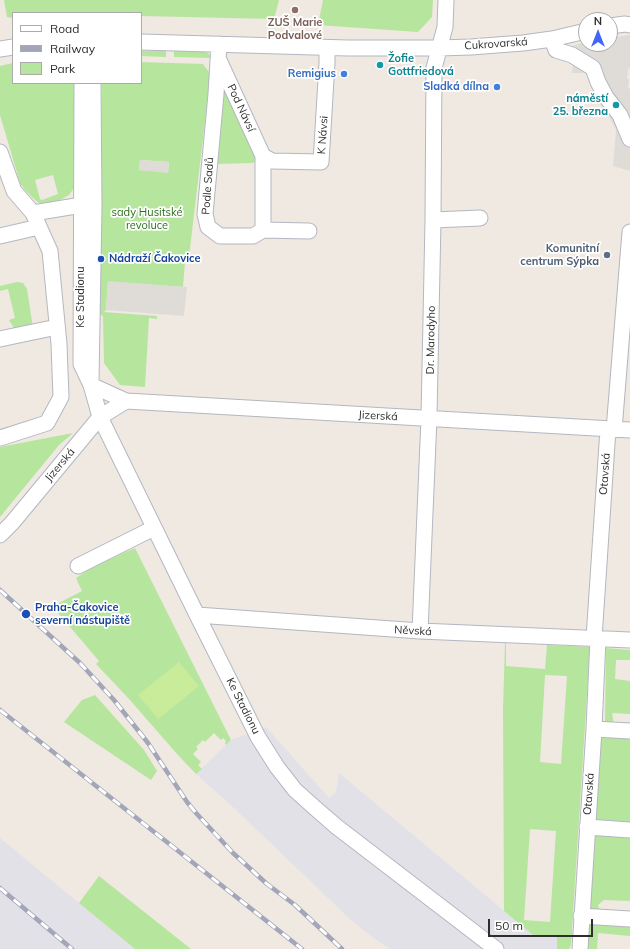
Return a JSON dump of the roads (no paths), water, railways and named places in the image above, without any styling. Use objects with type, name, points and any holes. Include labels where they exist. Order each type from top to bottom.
[{"type":"street","name":"Dr. Marodyho","points":[[420,632],[430,418],[434,68],[445,27],[446,0]]},
{"type":"street","points":[[618,24],[630,25]]},
{"type":"street","name":"Cukrovarská","points":[[142,42],[327,48],[439,48],[515,44],[552,39],[578,33]]},
{"type":"street","points":[[552,39],[556,50],[572,55],[593,68],[606,97],[625,115],[630,139]]},
{"type":"street","name":"Podle Sadů","points":[[219,44],[205,214],[208,227],[220,236],[253,236],[263,230]]},
{"type":"street","points":[[0,50],[12,47]]},
{"type":"street","name":"K Návsi","points":[[262,156],[272,161],[321,162],[327,48]]},
{"type":"street","name":"Pod Návsí","points":[[218,60],[262,156]]},
{"type":"street","name":"Ke Stadionu","points":[[82,84],[88,205]]},
{"type":"street","name":"Ke Stadionu","points":[[93,84],[81,364],[91,385],[100,417],[258,737],[277,766],[295,790],[337,827],[496,949]]},
{"type":"street","points":[[0,152],[14,190],[33,213],[50,251],[57,327],[61,397],[47,423],[0,438]]},
{"type":"street","points":[[262,156],[263,230],[309,232]]},
{"type":"street","points":[[33,213],[88,205]]},
{"type":"street","points":[[433,220],[480,218]]},
{"type":"street","points":[[0,236],[39,227]]},
{"type":"street","name":"Otavská","points":[[580,949],[594,729],[596,638],[611,430],[630,232]]},
{"type":"street","points":[[0,339],[57,327]]},
{"type":"street","name":"Jizerská","points":[[91,385],[126,402],[630,430]]},
{"type":"street","name":"Jizerská","points":[[0,535],[100,417],[126,402]]},
{"type":"street","points":[[78,566],[154,528]]},
{"type":"street","name":"Něvská","points":[[197,615],[420,632],[630,640]]},
{"type":"street","points":[[594,729],[630,731]]},
{"type":"street","points":[[587,827],[630,830]]},
{"type":"street","points":[[581,916],[630,919]]},
{"type":"railway","points":[[0,590],[80,663],[114,700],[148,743],[187,802],[233,853],[267,884],[295,905],[342,949]]},
{"type":"railway","points":[[0,710],[302,949]]},
{"type":"railway","points":[[0,888],[72,949]]},
{"type":"place","name":"ZUŠ Marie Podvalové","points":[[295,10]]},
{"type":"place","name":"Žofie Gottfriedová","points":[[380,65]]},
{"type":"place","name":"Remigius","points":[[344,74]]},
{"type":"place","name":"Sladká dílna","points":[[497,87]]},
{"type":"place","name":"náměstí 25. března","points":[[616,105]]},
{"type":"place","name":"Komunitní centrum Sýpka","points":[[607,255]]},
{"type":"place","name":"Nádraží Čakovice","points":[[101,259]]},
{"type":"place","name":"Praha-Čakovice severní nástupiště","points":[[26,614]]},
{"type":"park label","name":"sady Husitské revoluce","points":[[147,219]]}]
